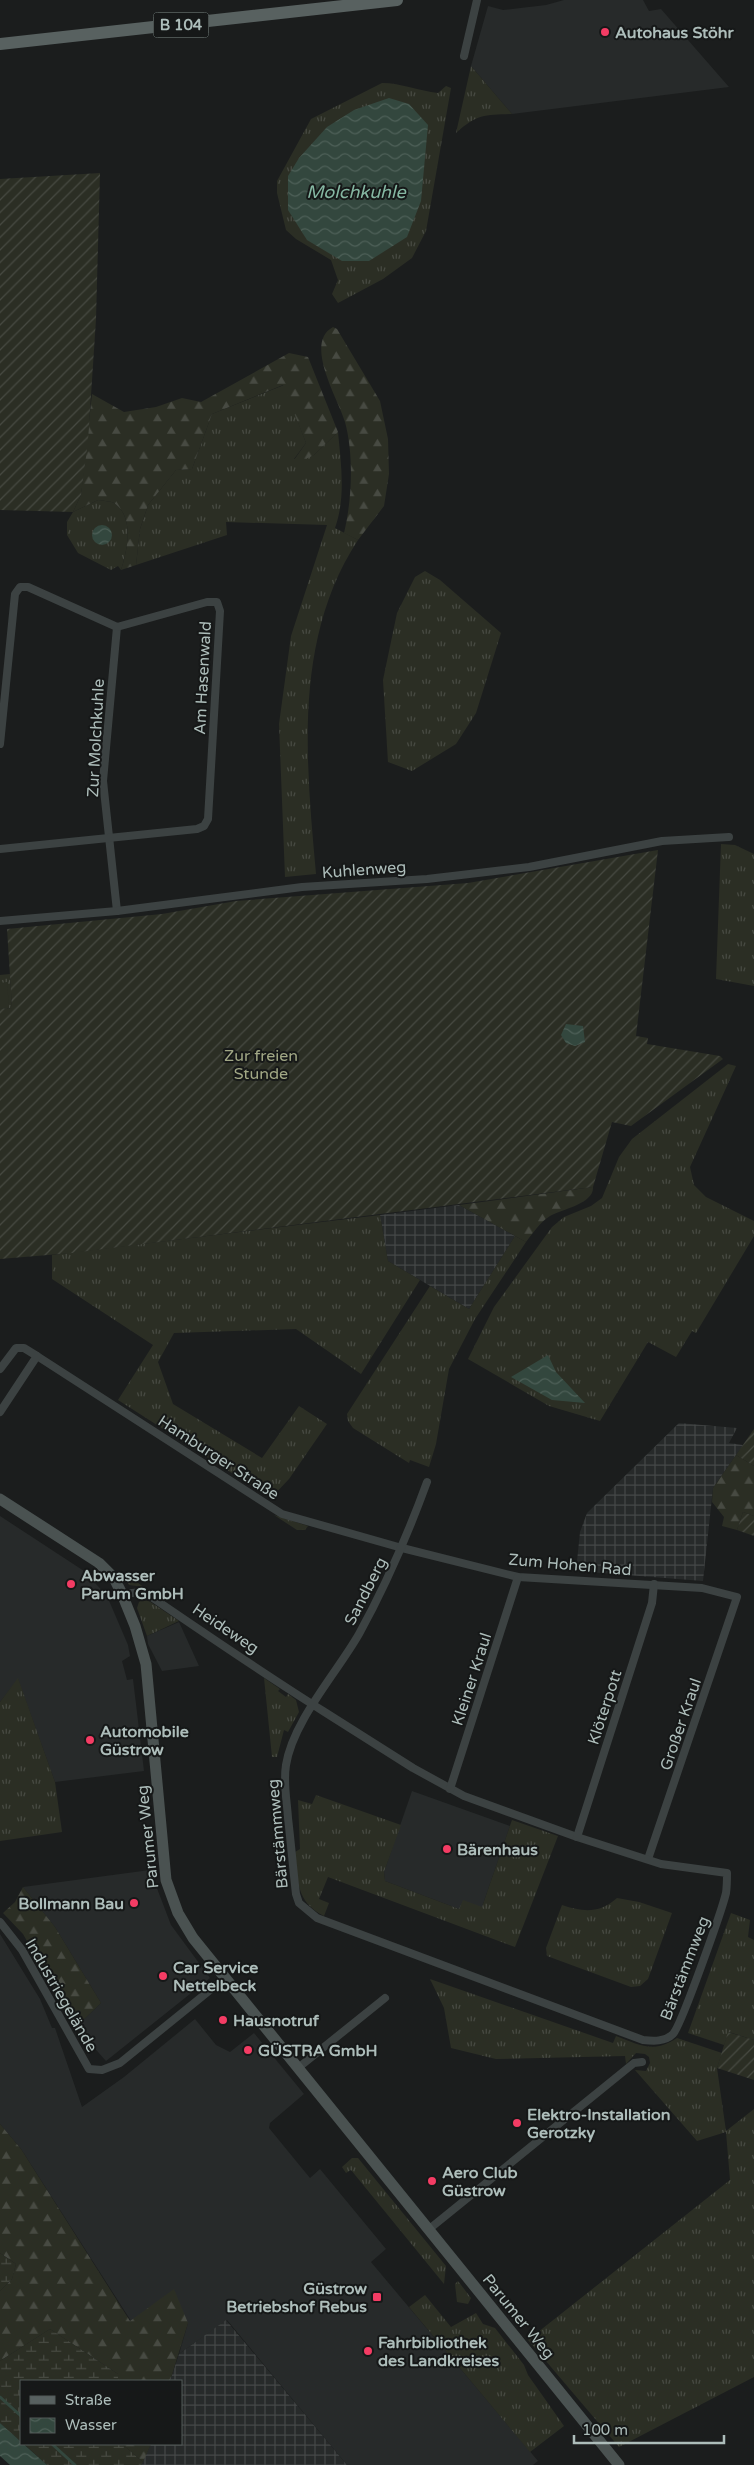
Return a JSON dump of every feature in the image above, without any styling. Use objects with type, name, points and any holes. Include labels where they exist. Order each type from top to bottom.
[{"type":"main road","name":"B 104","points":[[0,44],[397,0]]},
{"type":"street","points":[[464,56],[477,0]]},
{"type":"street","points":[[0,744],[15,594],[20,587],[28,586],[116,627]]},
{"type":"street","name":"Am Hasenwald","points":[[0,848],[8,850],[108,837],[197,829],[204,826],[208,819],[220,611],[217,602],[207,602],[116,627]]},
{"type":"street","name":"Zur Molchkuhle","points":[[116,627],[103,781],[117,911]]},
{"type":"street","name":"Kuhlenweg","points":[[0,921],[117,911],[302,887],[427,879],[529,867],[662,841],[729,837]]},
{"type":"street","name":"Hamburger Straße","points":[[0,1369],[16,1348],[24,1348],[282,1514],[402,1548]]},
{"type":"street","points":[[0,1412],[37,1356]]},
{"type":"street","name":"Sandberg","points":[[314,1705],[359,1634],[402,1548],[427,1482]]},
{"type":"street","points":[[0,1499],[99,1563],[114,1578],[122,1594]]},
{"type":"street","name":"Zum Hohen Rad","points":[[402,1548],[518,1577],[702,1588],[737,1597]]},
{"type":"street","name":"Kleiner Kraul","points":[[450,1789],[518,1577]]},
{"type":"street","name":"Klöterpott","points":[[577,1837],[652,1603],[654,1584]]},
{"type":"street","name":"Heideweg","points":[[122,1594],[142,1592],[150,1596],[314,1705]]},
{"type":"street","name":"Parumer Weg","points":[[122,1594],[135,1626],[146,1664],[164,1867],[169,1892],[178,1913],[193,1938],[619,2465]]},
{"type":"street","name":"Großer Kraul","points":[[648,1860],[737,1597]]},
{"type":"street","name":"Bärstämmweg","points":[[314,1705],[413,1768],[450,1789],[577,1837],[648,1860],[679,1868],[727,1873],[726,1895],[676,2028],[672,2034],[656,2041],[643,2040],[317,1918],[299,1903],[296,1894],[285,1781],[290,1748],[302,1721],[314,1705]]},
{"type":"street","name":"Industriegelände","points":[[0,1922],[22,1950],[89,2069],[102,2070],[120,2063],[225,1978]]},
{"type":"street","points":[[298,2068],[385,1998]]},
{"type":"street","points":[[428,2230],[634,2063],[642,2062]]},
{"type":"shaded area","name":"Autohaus Stöhr","points":[[564,0],[643,0],[649,11],[661,9],[729,87],[512,114],[471,66],[488,6],[503,10],[546,5]]},
{"type":"shaded area","points":[[459,1205],[515,1236],[469,1309],[388,1261],[380,1215]]},
{"type":"shaded area","points":[[679,1423],[737,1428],[729,1443],[743,1445],[713,1488],[703,1581],[576,1571],[580,1532],[587,1513]]},
{"type":"shaded area","points":[[0,1516],[84,1571],[107,1596],[128,1645],[130,1656],[122,1661],[127,1680],[133,1679],[144,1771],[55,1782],[18,1679],[0,1702]]},
{"type":"shaded area","points":[[179,1622],[199,1666],[162,1671],[148,1644],[147,1636]]},
{"type":"shaded area","name":"Bärenhaus","points":[[412,1791],[510,1826],[482,1907],[459,1909],[385,1881],[384,1872]]},
{"type":"shaded area","points":[[150,1870],[171,1925],[210,1978],[106,2061],[76,2027],[101,2003],[55,1927],[23,1887]]},
{"type":"shaded area","points":[[0,1934],[40,1999],[52,2028],[55,2028],[82,2107],[124,2077],[195,2019],[216,2045],[230,2052],[254,2033],[304,2094],[270,2123],[269,2128],[310,2178],[320,2169],[386,2249],[371,2262],[538,2461],[533,2465],[347,2465],[227,2320],[179,2354],[188,2323],[131,2321],[21,2149],[0,2124]]},
{"type":"shaded area","points":[[226,2320],[347,2465],[141,2465],[151,2445],[182,2445],[182,2380],[170,2380],[179,2354]]},
{"type":"green space","points":[[471,66],[512,114],[476,119],[456,133]]},
{"type":"green space","name":"Molchkuhle","points":[[382,83],[438,93],[446,86],[451,88],[426,231],[412,258],[383,279],[338,303],[332,294],[338,280],[331,260],[296,239],[286,230],[277,193],[277,181],[311,119]]},
{"type":"green space","points":[[100,173],[96,319],[88,441],[81,495],[73,512],[0,510],[0,179]]},
{"type":"green space","points":[[333,327],[337,329],[380,401],[388,439],[389,474],[384,506],[358,540],[344,533],[349,506],[351,478],[350,449],[342,412],[322,358],[321,346],[325,335]]},
{"type":"green space","points":[[289,353],[308,357],[338,432],[314,455],[297,463],[294,460],[306,443],[283,385],[212,414],[192,469],[176,470],[148,505],[140,529],[136,565],[121,570],[128,535],[125,517],[121,509],[112,502],[98,500],[73,512],[81,495],[92,394],[124,412],[156,407],[182,398],[201,402]]},
{"type":"green space","points":[[284,385],[306,443],[294,459],[314,455],[338,432],[342,492],[335,528],[358,540],[337,578],[323,618],[314,660],[309,702],[308,745],[309,788],[316,874],[285,877],[279,724],[291,636],[327,525],[226,522],[227,535],[136,565],[140,529],[148,505],[176,470],[192,469],[212,414]]},
{"type":"green space","points":[[98,500],[114,503],[121,509],[125,517],[128,535],[121,570],[118,566],[111,570],[78,553],[67,535],[67,522],[73,512]]},
{"type":"green space","points":[[425,571],[440,580],[501,633],[476,713],[456,744],[412,771],[388,762],[383,680],[397,613],[415,577]]},
{"type":"green space","points":[[721,844],[735,845],[754,854],[754,986],[716,979]]},
{"type":"green space","name":"Zur freien Stunde","points":[[658,850],[636,1036],[648,1038],[647,1044],[720,1056],[723,1059],[631,1126],[612,1122],[593,1187],[72,1253],[0,1259],[0,1009],[12,1008],[7,929],[162,914],[236,901],[468,883]]},
{"type":"green space","points":[[10,974],[12,1008],[0,1009],[0,975]]},
{"type":"green space","points":[[7,982],[9,1008],[0,1009],[0,983]]},
{"type":"green space","points":[[728,1064],[736,1066],[690,1167],[694,1185],[706,1197],[754,1221],[754,1236],[696,1333],[692,1331],[676,1357],[648,1342],[600,1421],[549,1406],[468,1359],[494,1307],[552,1227],[564,1217],[591,1206],[602,1198],[619,1157],[632,1139]]},
{"type":"green space","points":[[593,1187],[592,1193],[583,1202],[546,1218],[526,1242],[459,1205]]},
{"type":"green space","points":[[380,1215],[388,1261],[420,1280],[361,1374],[296,1329],[174,1333],[158,1362],[173,1404],[262,1458],[299,1406],[327,1424],[289,1479],[271,1498],[118,1400],[153,1345],[52,1279],[52,1255]]},
{"type":"green space","points":[[515,1236],[526,1242],[475,1319],[449,1369],[436,1444],[429,1467],[410,1460],[409,1463],[353,1428],[348,1421],[347,1414],[430,1286],[469,1309]]},
{"type":"green space","points":[[754,1429],[754,1466],[736,1455]]},
{"type":"green space","points":[[736,1455],[754,1466],[754,1516],[743,1512],[737,1530],[722,1526],[724,1517],[712,1502],[713,1488]]},
{"type":"green space","points":[[743,1512],[754,1516],[754,1536],[737,1530]]},
{"type":"green space","points":[[274,1515],[308,1526],[305,1530],[297,1530]]},
{"type":"green space","points":[[120,1571],[144,1587],[129,1585]]},
{"type":"green space","points":[[142,1600],[149,1601],[179,1621],[147,1636],[137,1608]]},
{"type":"green space","points":[[18,1678],[55,1782],[62,1832],[0,1841],[0,1702]]},
{"type":"green space","points":[[264,1678],[280,1689],[278,1691],[286,1697],[288,1694],[296,1700],[299,1712],[288,1732],[284,1730],[277,1757],[272,1757]]},
{"type":"green space","points":[[316,1795],[401,1825],[384,1872],[385,1881],[459,1909],[463,1900],[482,1907],[512,1820],[558,1836],[515,1947],[328,1877],[319,1899],[329,1903],[324,1916],[315,1910],[308,1904],[300,1890],[295,1852],[300,1849],[298,1800],[312,1804]]},
{"type":"green space","points":[[23,1887],[55,1927],[101,2003],[76,2027],[23,1934],[3,1913],[15,1902]]},
{"type":"green space","points":[[617,1898],[639,1902],[672,1913],[648,1979],[640,1986],[631,1987],[547,1956],[546,1948],[562,1905],[591,1910],[604,1907]]},
{"type":"green space","points":[[731,1913],[750,1920],[748,1937],[754,1940],[754,2040],[729,2032],[724,2045],[688,2033]]},
{"type":"green space","points":[[430,1979],[613,2043],[616,2036],[640,2045],[653,2047],[661,2046],[677,2038],[722,2053],[717,2068],[726,2131],[754,2109],[754,2377],[619,2447],[528,2340],[730,2180],[726,2132],[697,2141],[635,2070],[646,2071],[650,2063],[649,2057],[645,2054],[636,2053],[626,2064],[625,2056],[496,2059],[451,2048],[444,2008]]},
{"type":"green space","points":[[728,2032],[754,2040],[754,2080],[717,2068]]},
{"type":"green space","points":[[0,2124],[21,2149],[130,2321],[174,2289],[188,2323],[170,2380],[118,2380],[118,2374],[50,2329],[0,2361],[0,2291],[12,2279],[16,2264],[0,2253]]},
{"type":"green space","points":[[352,2158],[358,2158],[446,2266],[444,2284],[351,2170],[346,2173],[342,2167]]},
{"type":"green space","points":[[0,2253],[16,2264],[12,2279],[0,2291]]},
{"type":"green space","points":[[458,2281],[471,2298],[468,2304],[457,2302],[455,2284]]},
{"type":"green space","points":[[425,2295],[451,2327],[476,2313],[483,2324],[495,2328],[524,2365],[528,2375],[564,2426],[530,2452],[409,2307]]},
{"type":"green space","points":[[50,2329],[118,2374],[118,2380],[20,2380],[20,2441],[0,2423],[0,2361]]},
{"type":"green space","points":[[25,2445],[123,2445],[143,2462],[141,2465],[47,2465]]},
{"type":"green space","points":[[123,2445],[151,2445],[143,2462]]},
{"type":"water","name":"Molchkuhle","points":[[389,98],[409,104],[428,125],[421,201],[407,237],[369,261],[342,261],[307,240],[288,210],[288,176],[299,158],[327,127],[354,110]]},
{"type":"water","points":[[102,525],[109,528],[112,535],[109,542],[102,545],[95,542],[92,535],[95,528]]},
{"type":"water","points":[[566,1024],[583,1026],[585,1042],[575,1046],[566,1043],[561,1035]]},
{"type":"water","points":[[548,1355],[556,1372],[585,1403],[552,1400],[511,1377]]},
{"type":"water","points":[[0,2423],[20,2441],[20,2445],[25,2445],[47,2465],[10,2465],[0,2456]]},
{"type":"waterway","points":[[0,2397],[20,2415]]},
{"type":"waterway","points":[[53,2445],[75,2465]]},
{"type":"place","name":"Autohaus Stöhr","points":[[605,32]]},
{"type":"place","name":"Abwasser Parum GmbH","points":[[71,1584]]},
{"type":"place","name":"Automobile Güstrow","points":[[90,1740]]},
{"type":"place","name":"Bärenhaus","points":[[447,1849]]},
{"type":"place","name":"Bollmann Bau","points":[[134,1903]]},
{"type":"place","name":"Car Service Nettelbeck","points":[[163,1976]]},
{"type":"place","name":"Hausnotruf","points":[[223,2020]]},
{"type":"place","name":"GÜSTRA GmbH","points":[[248,2050]]},
{"type":"place","name":"Elektro-Installation Gerotzky","points":[[517,2123]]},
{"type":"place","name":"Aero Club Güstrow","points":[[432,2181]]},
{"type":"place","name":"Güstrow Betriebshof Rebus","points":[[377,2297]]},
{"type":"place","name":"Fahrbibliothek des Landkreises","points":[[368,2351]]}]
